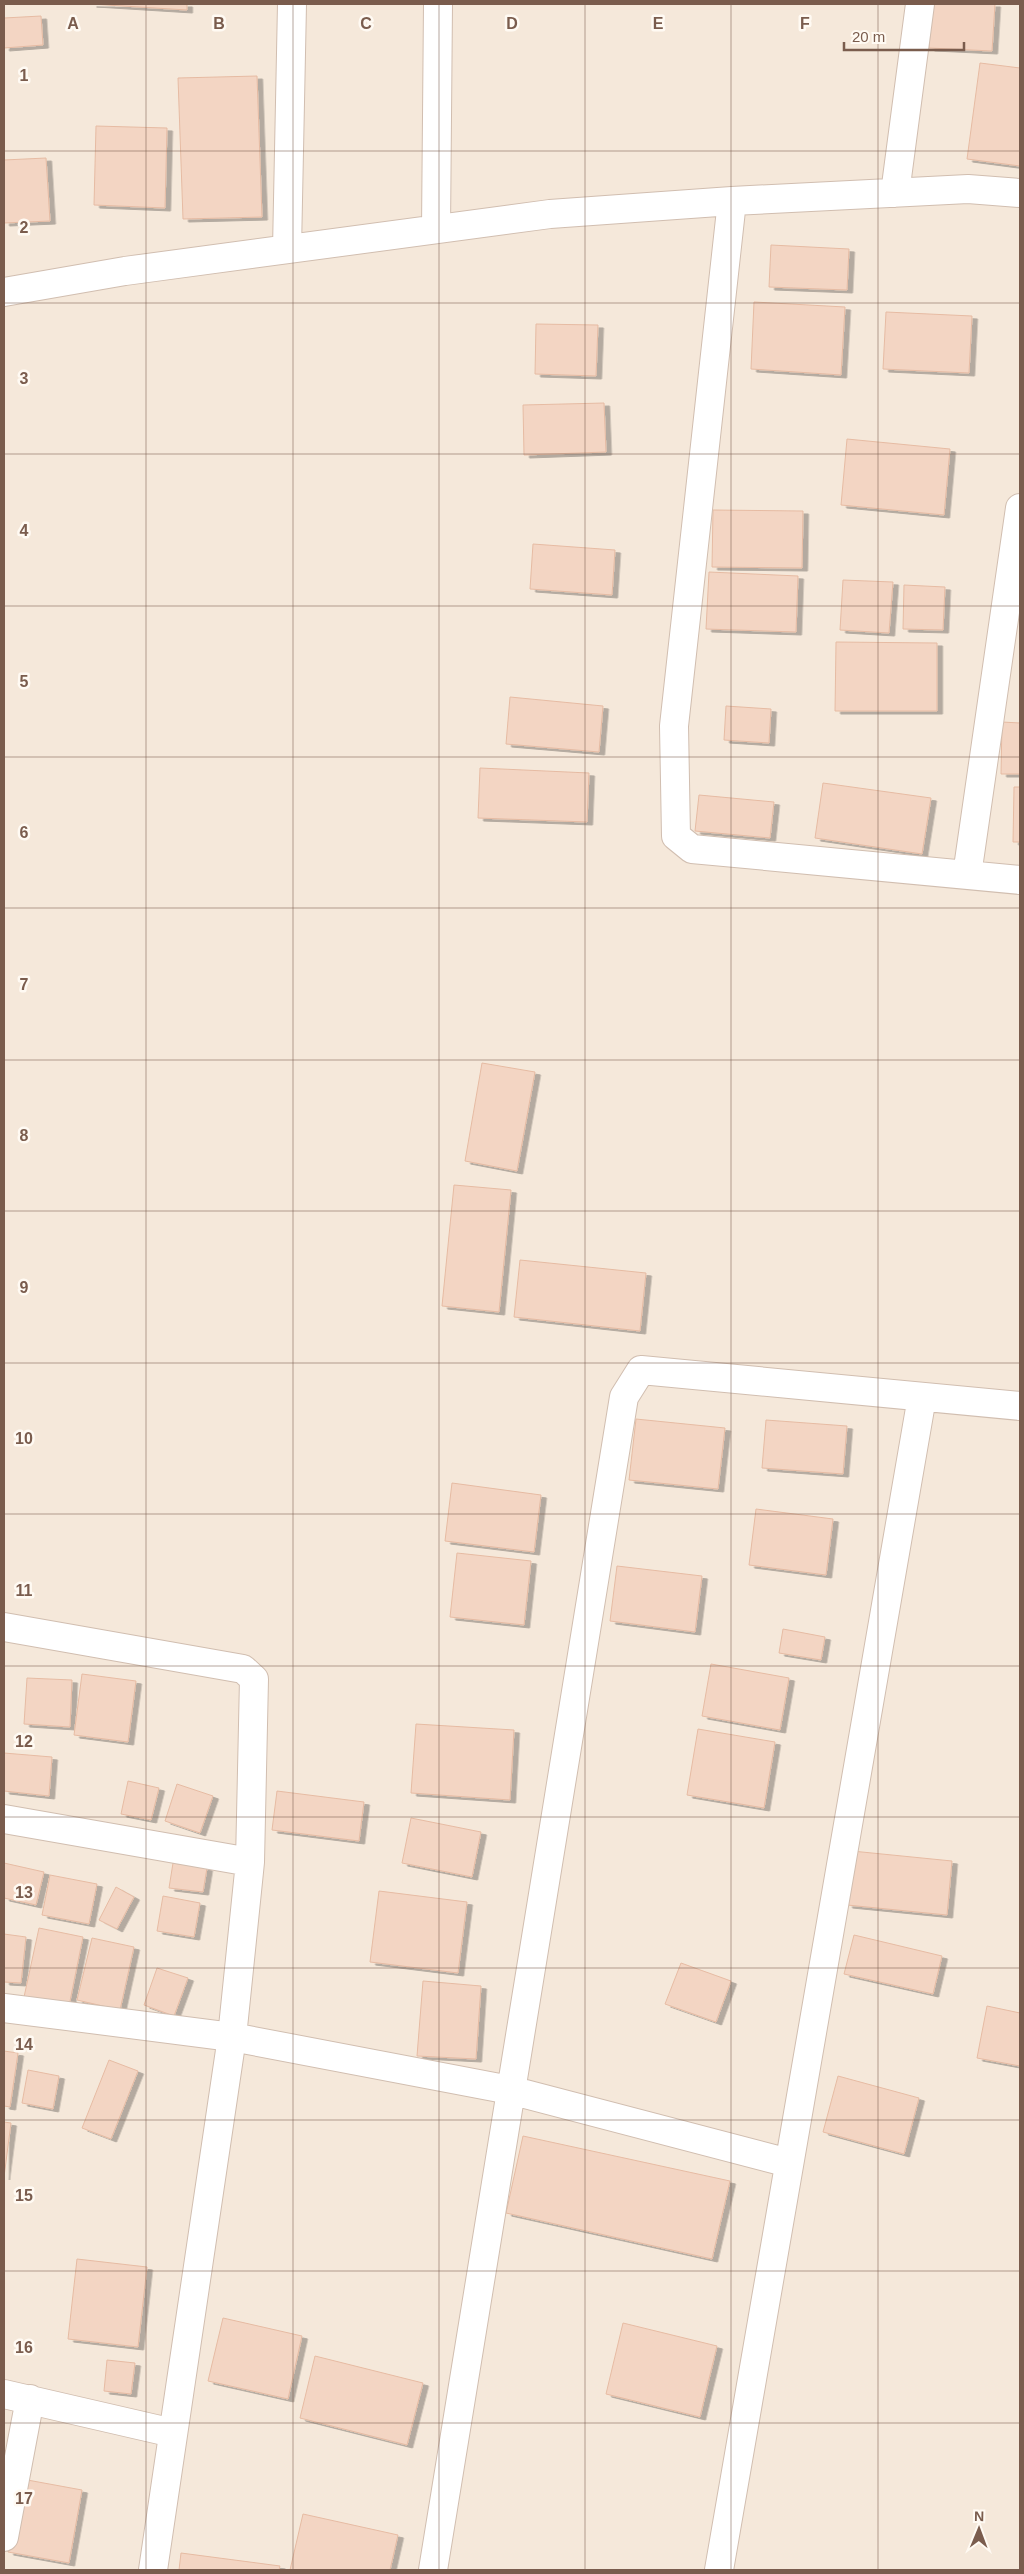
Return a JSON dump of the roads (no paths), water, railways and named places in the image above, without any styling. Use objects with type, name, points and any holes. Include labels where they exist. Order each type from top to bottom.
[{"type":"street","points":[[287,249],[292,4]]},
{"type":"street","points":[[436,230],[438,4]]},
{"type":"street","points":[[895,192],[920,4]]},
{"type":"street","points":[[4,292],[125,271],[550,214],[732,201],[968,188],[1020,193]]},
{"type":"street","points":[[732,201],[674,726],[676,836],[692,849],[1020,880]]},
{"type":"street","points":[[967,875],[1020,508]]},
{"type":"street","points":[[433,2570],[624,1397],[641,1370],[1020,1406]]},
{"type":"street","points":[[719,2570],[922,1397]]},
{"type":"street","points":[[4,1627],[243,1670],[254,1679],[250,1862],[232,2037],[153,2570]]},
{"type":"street","points":[[4,1819],[250,1862]]},
{"type":"street","points":[[4,2008],[232,2037],[510,2090],[789,2163]]},
{"type":"street","points":[[4,2394],[173,2434]]},
{"type":"street","points":[[4,2537],[30,2399]]}]
